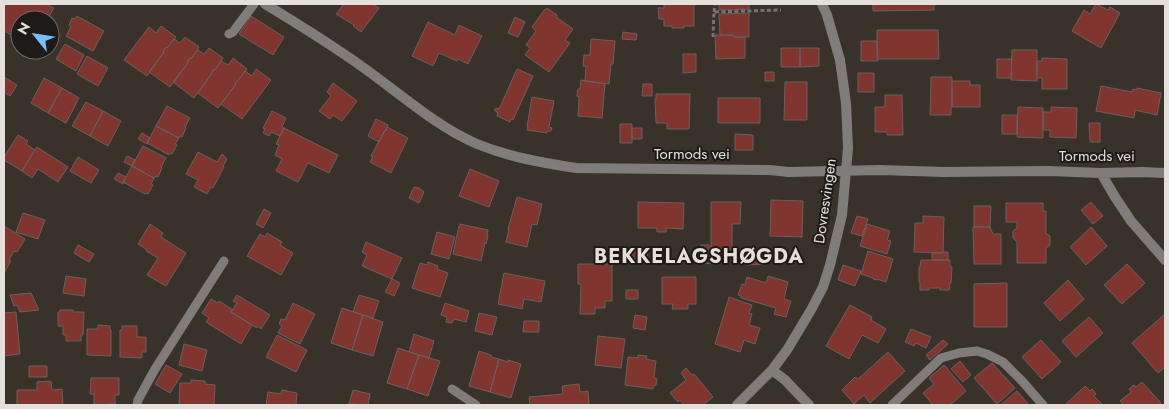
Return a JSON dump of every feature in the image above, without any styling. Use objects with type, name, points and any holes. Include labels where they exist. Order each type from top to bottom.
[{"type":"street","name":"Tormods vei","points":[[265,4],[320,37],[442,125],[476,144],[512,156],[554,164],[576,168],[706,168],[789,172],[880,170],[1165,173]]},
{"type":"street","name":"Dovresvingen","points":[[737,405],[772,370],[787,350],[823,287],[842,215],[847,139],[844,81],[840,60],[822,4]]},
{"type":"street","points":[[1101,173],[1131,221],[1165,260]]},
{"type":"street","points":[[772,370],[785,380],[809,405]]},
{"type":"lane","points":[[229,34],[233,32],[254,4]]},
{"type":"lane","points":[[137,405],[138,400],[156,370],[224,261]]},
{"type":"lane","points":[[892,405],[941,358],[977,351],[1004,362],[1043,405]]},
{"type":"lane","points":[[452,389],[476,405]]},
{"type":"path","points":[[713,37],[714,4]]},
{"type":"path","points":[[714,12],[781,10]]},
{"type":"building","points":[[6,4],[46,4],[54,8],[53,10],[10,10],[10,34],[4,31],[4,8]]},
{"type":"building","points":[[344,4],[373,4],[379,8],[361,32],[354,25],[336,14]]},
{"type":"building","points":[[664,4],[694,4],[694,26],[672,28],[672,26],[664,26],[664,19],[659,19],[658,8],[664,8]]},
{"type":"building","points":[[719,4],[749,4],[749,9],[719,10]]},
{"type":"building","points":[[873,4],[934,4],[934,10],[873,11]]},
{"type":"building","points":[[1096,4],[1108,10],[1110,7],[1120,13],[1101,48],[1072,31],[1084,10],[1090,14]]},
{"type":"building","points":[[547,8],[573,29],[565,40],[570,43],[549,72],[525,55],[530,48],[526,45],[536,31],[532,27]]},
{"type":"building","points":[[749,13],[749,37],[720,35],[719,14]]},
{"type":"building","points":[[77,16],[104,31],[93,51],[66,36],[71,27],[69,25],[72,18],[75,19]]},
{"type":"building","points":[[251,16],[284,37],[273,55],[239,34]]},
{"type":"building","points":[[515,17],[525,22],[518,37],[508,33]]},
{"type":"building","points":[[428,22],[455,35],[459,25],[482,36],[468,64],[439,53],[433,66],[412,56]]},
{"type":"building","points":[[161,26],[176,37],[163,51],[147,76],[124,60],[149,27],[156,33]]},
{"type":"building","points":[[877,30],[938,30],[939,59],[877,59]]},
{"type":"building","points":[[623,32],[637,34],[636,40],[622,39]]},
{"type":"building","points":[[715,35],[745,37],[745,58],[716,59]]},
{"type":"building","points":[[185,37],[199,47],[170,87],[149,72],[166,47],[174,39],[180,43]]},
{"type":"building","points":[[591,39],[615,41],[609,84],[585,81],[586,66],[583,66],[584,55],[590,55]]},
{"type":"building","points":[[861,41],[877,41],[878,61],[861,61]]},
{"type":"building","points":[[65,44],[84,55],[76,71],[58,60],[60,60],[60,52]]},
{"type":"building","points":[[209,48],[223,58],[194,98],[173,82],[198,50],[204,54]]},
{"type":"building","points":[[781,48],[800,48],[800,67],[781,67]]},
{"type":"building","points":[[800,48],[819,48],[819,66],[800,67]]},
{"type":"building","points":[[1012,50],[1037,50],[1037,81],[1011,80]]},
{"type":"building","points":[[683,54],[696,54],[696,72],[683,73]]},
{"type":"building","points":[[87,56],[108,68],[98,86],[77,74]]},
{"type":"building","points":[[233,58],[247,69],[218,108],[198,93],[221,61],[228,65]]},
{"type":"building","points":[[1042,58],[1067,59],[1067,89],[1042,89],[1042,78],[1037,78],[1037,61],[1042,61]]},
{"type":"building","points":[[997,59],[1012,59],[1011,78],[997,78]]},
{"type":"building","points":[[256,69],[271,80],[242,119],[221,104],[245,71],[252,76]]},
{"type":"building","points":[[517,69],[533,76],[513,120],[511,119],[510,122],[497,116],[498,113],[494,110],[496,108],[499,109]]},
{"type":"building","points":[[765,72],[774,72],[774,81],[765,81]]},
{"type":"building","points":[[858,73],[874,73],[874,92],[858,92]]},
{"type":"building","points":[[4,77],[17,85],[10,96],[4,92]]},
{"type":"building","points":[[931,77],[952,77],[951,115],[930,115]]},
{"type":"building","points":[[44,78],[62,88],[48,113],[31,103]]},
{"type":"building","points":[[581,80],[605,84],[602,118],[578,116],[579,97],[577,96]]},
{"type":"building","points":[[952,81],[970,81],[970,85],[980,85],[980,107],[952,107]]},
{"type":"building","points":[[785,82],[807,82],[807,120],[784,120]]},
{"type":"building","points":[[333,83],[357,101],[342,121],[333,115],[330,119],[319,111],[331,96],[327,92]]},
{"type":"building","points":[[643,84],[652,84],[652,96],[642,96]]},
{"type":"building","points":[[1101,86],[1132,92],[1133,89],[1137,90],[1137,88],[1161,93],[1157,115],[1135,110],[1134,118],[1096,111]]},
{"type":"building","points":[[62,88],[79,98],[66,123],[48,113]]},
{"type":"building","points":[[656,94],[690,94],[689,129],[667,129],[667,123],[656,123]]},
{"type":"building","points":[[885,95],[902,95],[903,135],[887,135],[887,132],[875,132],[875,107],[885,107]]},
{"type":"building","points":[[532,97],[554,101],[549,127],[552,128],[547,133],[527,130]]},
{"type":"building","points":[[718,98],[760,98],[760,123],[718,123]]},
{"type":"building","points":[[86,102],[103,111],[90,136],[72,126]]},
{"type":"building","points":[[167,106],[190,118],[182,137],[180,136],[179,138],[156,126]]},
{"type":"building","points":[[1018,107],[1043,108],[1043,138],[1017,137]]},
{"type":"building","points":[[1051,107],[1077,108],[1076,138],[1050,137],[1050,130],[1043,130],[1043,112],[1051,112]]},
{"type":"building","points":[[103,111],[121,121],[108,146],[90,136]]},
{"type":"building","points":[[272,111],[286,118],[280,136],[271,132],[269,136],[263,133],[265,129],[263,128]]},
{"type":"building","points":[[1002,115],[1017,115],[1017,134],[1002,134]]},
{"type":"building","points":[[376,119],[388,125],[379,142],[368,136]]},
{"type":"building","points":[[1089,123],[1100,123],[1100,142],[1090,142]]},
{"type":"building","points":[[620,124],[632,124],[632,143],[620,143]]},
{"type":"building","points":[[156,126],[179,138],[172,154],[170,153],[169,155],[147,143]]},
{"type":"building","points":[[387,127],[408,138],[391,173],[370,162],[373,157],[371,156]]},
{"type":"building","points":[[284,128],[338,155],[329,173],[308,163],[298,182],[276,171],[282,159],[275,155],[279,145],[276,144]]},
{"type":"building","points":[[632,128],[642,128],[642,139],[632,139]]},
{"type":"building","points":[[142,133],[150,138],[147,144],[138,139]]},
{"type":"building","points":[[735,134],[753,135],[753,150],[735,150]]},
{"type":"building","points":[[18,135],[28,141],[26,144],[35,150],[22,171],[4,160]]},
{"type":"building","points":[[143,146],[166,158],[158,177],[154,178],[132,166]]},
{"type":"building","points":[[37,147],[68,167],[58,182],[38,169],[32,178],[22,171]]},
{"type":"building","points":[[198,152],[217,162],[222,154],[227,159],[213,188],[211,187],[207,194],[194,187],[198,180],[186,174]]},
{"type":"building","points":[[127,156],[135,160],[132,166],[124,162]]},
{"type":"building","points":[[78,157],[99,170],[91,183],[70,171]]},
{"type":"building","points":[[132,166],[154,178],[151,184],[153,185],[148,194],[123,182]]},
{"type":"building","points":[[470,169],[499,181],[489,207],[459,196]]},
{"type":"building","points":[[118,173],[126,177],[123,184],[114,179]]},
{"type":"building","points":[[414,187],[424,192],[419,203],[409,198]]},
{"type":"building","points":[[517,197],[542,204],[537,225],[532,224],[527,247],[506,242]]},
{"type":"building","points":[[771,200],[803,201],[802,237],[770,236]]},
{"type":"building","points":[[638,202],[684,203],[683,229],[666,228],[666,232],[657,232],[657,228],[638,228]]},
{"type":"building","points":[[711,202],[741,202],[740,224],[732,224],[732,249],[711,249]]},
{"type":"building","points":[[1091,202],[1103,216],[1093,224],[1081,210]]},
{"type":"building","points":[[1006,203],[1043,203],[1043,211],[1046,211],[1046,233],[1050,236],[1050,245],[1046,248],[1046,263],[1017,263],[1017,242],[1013,238],[1013,231],[1017,228],[1017,222],[1006,222]]},
{"type":"building","points":[[974,206],[991,206],[990,227],[974,227]]},
{"type":"building","points":[[264,209],[271,213],[263,228],[256,224]]},
{"type":"building","points":[[23,213],[45,220],[38,239],[16,232]]},
{"type":"building","points":[[857,216],[868,219],[862,236],[851,233]]},
{"type":"building","points":[[923,216],[944,217],[943,253],[914,252],[915,223],[923,223]]},
{"type":"building","points":[[150,224],[163,233],[161,237],[186,253],[166,286],[147,275],[158,258],[138,244]]},
{"type":"building","points":[[460,224],[488,230],[481,261],[453,254]]},
{"type":"building","points":[[867,224],[890,231],[887,240],[891,241],[887,254],[860,246]]},
{"type":"building","points":[[4,226],[25,239],[17,252],[14,251],[4,273]]},
{"type":"building","points":[[973,227],[990,227],[993,234],[1001,234],[1001,264],[974,264]]},
{"type":"building","points":[[1091,227],[1107,246],[1086,265],[1070,247]]},
{"type":"building","points":[[437,232],[455,237],[449,259],[431,254]]},
{"type":"building","points":[[267,233],[282,242],[280,245],[293,253],[281,275],[247,256],[260,234],[265,237]]},
{"type":"building","points":[[366,242],[402,258],[392,279],[362,266],[367,255],[362,252]]},
{"type":"building","points":[[78,245],[94,254],[89,262],[74,253]]},
{"type":"building","points":[[701,245],[709,245],[709,252],[716,252],[716,264],[701,263]]},
{"type":"building","points":[[630,248],[648,249],[647,261],[629,260]]},
{"type":"building","points":[[766,250],[766,264],[747,265],[747,251]]},
{"type":"building","points":[[868,251],[893,259],[886,282],[861,274]]},
{"type":"building","points":[[948,252],[948,260],[932,260],[932,253]]},
{"type":"building","points":[[921,260],[950,260],[950,267],[952,267],[949,290],[929,288],[929,290],[920,290],[919,267]]},
{"type":"building","points":[[428,262],[438,266],[437,269],[448,273],[440,297],[412,288],[420,263],[427,265]]},
{"type":"building","points":[[578,264],[612,264],[612,301],[605,301],[605,308],[595,308],[595,314],[580,314],[581,284],[578,284]]},
{"type":"building","points":[[1127,264],[1145,283],[1122,304],[1104,285]]},
{"type":"building","points":[[843,265],[861,271],[855,286],[838,280]]},
{"type":"building","points":[[504,273],[545,281],[541,302],[524,299],[522,309],[498,304]]},
{"type":"building","points":[[66,276],[86,279],[84,296],[63,293]]},
{"type":"building","points":[[768,276],[788,282],[784,299],[791,301],[786,317],[774,314],[776,308],[741,298],[738,295],[742,284],[745,285],[747,277],[766,283]]},
{"type":"building","points":[[662,277],[696,277],[696,304],[688,304],[688,309],[672,309],[673,304],[662,304]]},
{"type":"building","points":[[392,279],[400,283],[394,296],[385,292]]},
{"type":"building","points":[[1068,280],[1084,299],[1060,321],[1044,303]]},
{"type":"building","points":[[1007,283],[1007,327],[974,327],[974,284]]},
{"type":"building","points":[[626,290],[638,290],[638,299],[626,299]]},
{"type":"building","points":[[31,293],[39,310],[20,312],[17,305],[14,306],[10,295]]},
{"type":"building","points":[[237,295],[270,315],[261,329],[231,312],[237,303],[233,301]]},
{"type":"building","points":[[359,295],[379,301],[373,318],[353,312]]},
{"type":"building","points":[[729,297],[752,305],[749,313],[752,314],[749,325],[760,328],[755,344],[744,340],[740,352],[715,344]]},
{"type":"building","points":[[211,299],[218,303],[219,301],[233,310],[231,312],[252,325],[241,344],[206,322],[209,318],[202,313]]},
{"type":"building","points":[[293,303],[315,314],[300,344],[278,333],[282,326],[279,324],[281,319],[285,320]]},
{"type":"building","points":[[445,303],[469,311],[466,322],[454,319],[452,323],[446,322],[447,317],[441,315]]},
{"type":"building","points":[[850,305],[872,317],[871,320],[886,329],[878,343],[862,335],[849,359],[826,346]]},
{"type":"building","points":[[342,308],[363,315],[352,350],[331,343]]},
{"type":"building","points":[[60,310],[84,312],[81,341],[66,341],[66,335],[63,335],[63,326],[58,326],[58,312]]},
{"type":"building","points":[[16,312],[20,354],[4,356],[4,313]]},
{"type":"building","points":[[479,313],[497,317],[492,335],[475,331]]},
{"type":"building","points":[[1165,314],[1165,367],[1158,373],[1132,343]]},
{"type":"building","points":[[363,315],[383,322],[373,356],[352,350]]},
{"type":"building","points":[[635,315],[647,317],[645,330],[633,328]]},
{"type":"building","points":[[1089,317],[1103,333],[1076,357],[1062,341]]},
{"type":"building","points":[[524,321],[539,321],[539,332],[523,332]]},
{"type":"building","points":[[98,325],[110,326],[111,356],[87,355],[87,329],[98,329]]},
{"type":"building","points":[[122,326],[137,326],[137,337],[146,337],[146,352],[142,352],[142,358],[120,357],[120,330],[122,330]]},
{"type":"building","points":[[911,329],[931,337],[926,348],[916,343],[914,346],[905,342]]},
{"type":"building","points":[[414,334],[434,341],[429,358],[409,352]]},
{"type":"building","points":[[277,335],[307,350],[296,372],[266,357]]},
{"type":"building","points":[[598,336],[625,339],[621,368],[595,365]]},
{"type":"building","points":[[943,340],[948,344],[930,360],[926,355]]},
{"type":"building","points":[[1041,340],[1061,362],[1042,379],[1022,357]]},
{"type":"building","points":[[184,344],[207,350],[202,371],[179,365]]},
{"type":"building","points":[[398,348],[419,355],[407,389],[387,383]]},
{"type":"building","points":[[479,351],[499,359],[490,392],[469,386]]},
{"type":"building","points":[[888,352],[905,371],[870,403],[864,395],[854,404],[842,390],[855,377],[858,379]]},
{"type":"building","points":[[419,355],[440,361],[428,396],[407,389]]},
{"type":"building","points":[[638,355],[647,356],[646,359],[656,361],[654,377],[657,379],[653,389],[625,385],[628,357],[638,358]]},
{"type":"building","points":[[499,359],[521,364],[511,398],[490,392]]},
{"type":"building","points":[[960,361],[971,375],[963,382],[951,369]]},
{"type":"building","points":[[992,363],[1015,388],[997,404],[974,378]]},
{"type":"building","points":[[166,365],[182,374],[170,393],[155,384]]},
{"type":"building","points":[[944,365],[966,391],[950,405],[933,405],[923,393],[934,384],[929,378]]},
{"type":"building","points":[[29,366],[47,366],[47,377],[29,377]]},
{"type":"building","points":[[686,368],[692,375],[694,374],[713,397],[703,405],[684,405],[680,400],[678,402],[670,393],[686,380],[681,373]]},
{"type":"building","points":[[91,378],[119,378],[119,395],[115,395],[115,404],[94,404],[94,394],[90,394]]},
{"type":"building","points":[[191,380],[205,381],[205,384],[215,385],[214,405],[179,405],[180,383],[191,383]]},
{"type":"building","points":[[51,381],[52,390],[62,389],[63,405],[17,405],[17,390],[37,390],[37,382]]},
{"type":"building","points":[[1142,382],[1161,403],[1158,405],[1124,405],[1120,401],[1131,392],[1129,389],[1134,385],[1136,387]]},
{"type":"building","points":[[579,384],[580,392],[588,391],[589,405],[530,405],[529,397],[563,394],[562,386]]},
{"type":"building","points":[[1085,386],[1090,391],[1092,389],[1096,394],[1094,396],[1103,405],[1065,405]]},
{"type":"building","points":[[282,390],[297,393],[296,405],[266,405],[268,392],[281,394]]},
{"type":"building","points":[[353,390],[370,394],[368,405],[349,404]]},
{"type":"building","points":[[1017,391],[1029,405],[1002,404]]},
{"type":"district","name":"BEKKELAGSHØGDA","points":[[699,256]]}]
